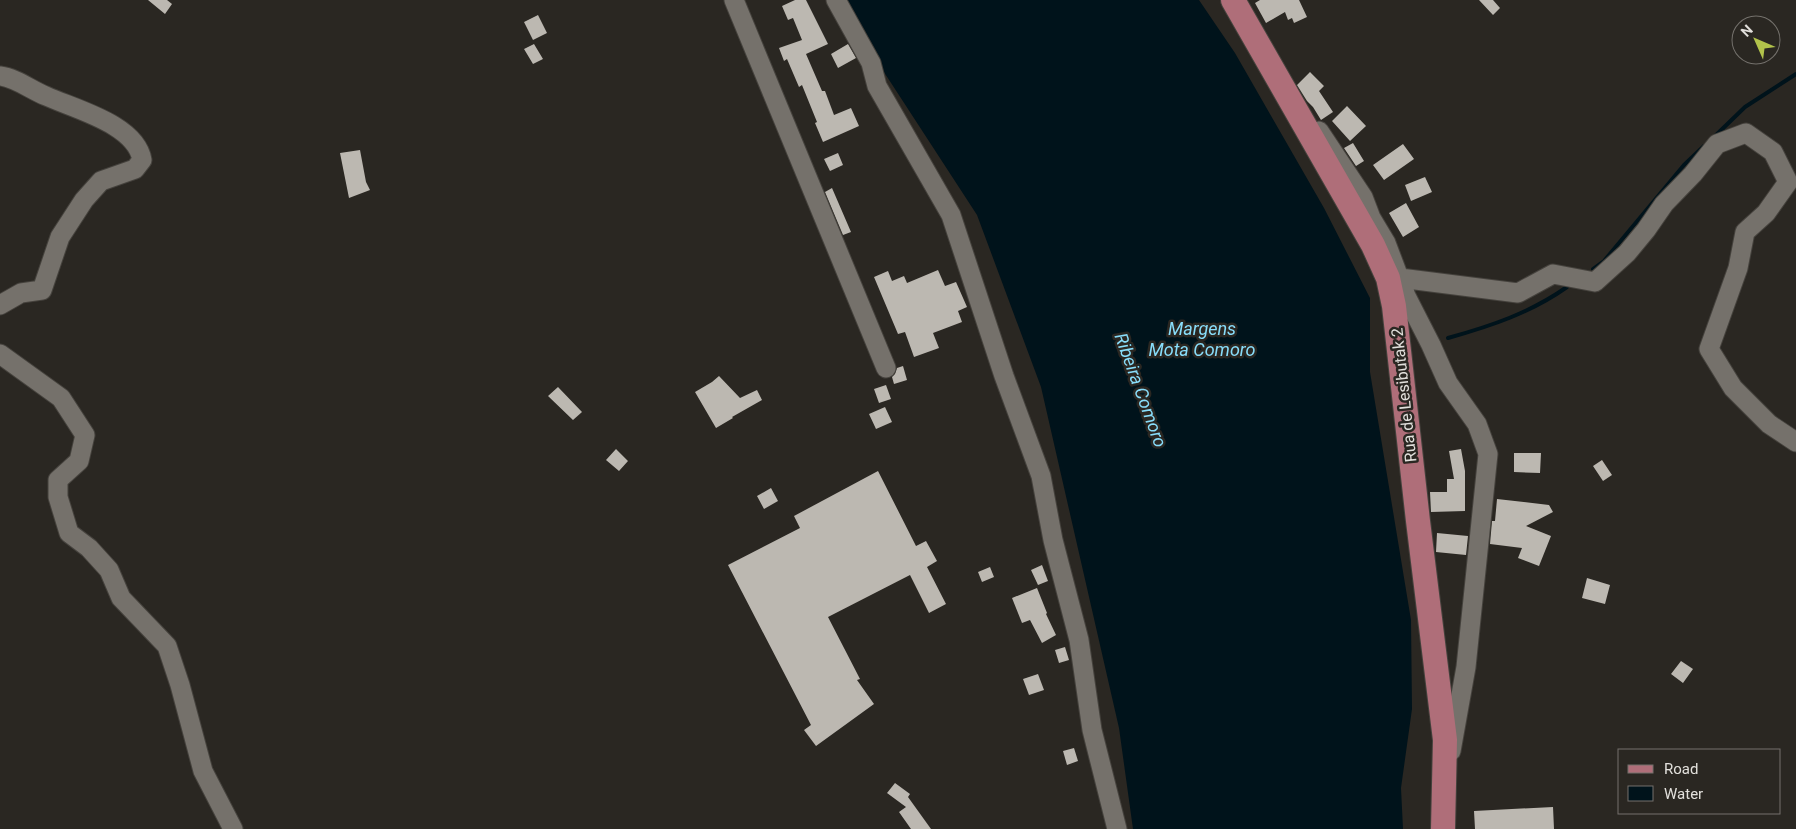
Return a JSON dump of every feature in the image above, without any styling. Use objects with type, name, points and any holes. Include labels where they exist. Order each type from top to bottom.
[{"type":"main road","name":"Rua de Lesibutak 2","points":[[1233,0],[1373,244],[1388,278],[1394,306],[1445,740],[1443,829]]},
{"type":"street","points":[[734,0],[886,368]]},
{"type":"street","points":[[836,0],[871,63],[877,86],[951,215],[1004,376],[1041,476],[1053,540],[1079,640],[1092,730],[1117,829]]},
{"type":"street","points":[[0,76],[12,79],[45,96],[109,123],[133,142],[138,148],[142,160],[134,170],[102,181],[84,200],[60,237],[42,290],[21,293],[0,305]]},
{"type":"street","points":[[1295,106],[1322,134],[1363,197],[1371,218],[1386,243],[1448,383],[1477,424],[1488,454],[1466,667],[1444,794]]},
{"type":"street","points":[[1400,278],[1518,293],[1553,274],[1595,282],[1627,253],[1664,204],[1693,174],[1717,144],[1746,133],[1773,152],[1788,182],[1766,213],[1745,232],[1738,268],[1708,349],[1732,388],[1769,424],[1796,442]]},
{"type":"street","points":[[0,354],[61,398],[85,434],[79,462],[58,480],[58,497],[69,533],[89,548],[109,570],[121,598],[167,646],[180,685],[203,771],[233,829]]},
{"type":"water","name":"Margens Mota Comoro","points":[[846,0],[1199,0],[1235,53],[1324,208],[1370,298],[1370,372],[1411,620],[1412,709],[1401,788],[1403,829],[1133,829],[1119,728],[1041,387],[977,215],[880,66]]},
{"type":"building","points":[[148,0],[167,0],[172,4],[165,14]]},
{"type":"building","points":[[795,0],[806,0],[828,44],[806,54],[822,91],[825,91],[834,115],[851,108],[859,126],[823,142],[802,85],[799,87],[787,59],[784,61],[779,48],[802,40],[793,18],[788,20],[782,6]]},
{"type":"building","points":[[1260,0],[1299,0],[1307,17],[1294,23],[1292,18],[1288,20],[1285,12],[1266,23],[1255,3]]},
{"type":"building","points":[[1479,0],[1493,0],[1500,8],[1493,15]]},
{"type":"building","points":[[538,15],[547,33],[533,40],[524,22]]},
{"type":"building","points":[[534,44],[543,59],[533,64],[524,49]]},
{"type":"building","points":[[848,44],[856,58],[838,68],[831,54]]},
{"type":"building","points":[[1310,72],[1324,86],[1319,91],[1333,112],[1321,120],[1297,85]]},
{"type":"building","points":[[1347,106],[1366,126],[1350,141],[1332,121]]},
{"type":"building","points":[[1353,143],[1364,161],[1356,166],[1344,148]]},
{"type":"building","points":[[1403,144],[1414,159],[1384,180],[1373,165]]},
{"type":"building","points":[[360,150],[366,182],[370,190],[349,198],[340,153]]},
{"type":"building","points":[[838,153],[843,165],[830,171],[824,159]]},
{"type":"building","points":[[1425,177],[1432,192],[1411,201],[1405,185]]},
{"type":"building","points":[[832,188],[851,232],[843,235],[825,192]]},
{"type":"building","points":[[1406,203],[1419,227],[1403,237],[1389,213]]},
{"type":"building","points":[[938,270],[945,286],[956,282],[967,307],[958,311],[962,322],[933,333],[939,348],[914,357],[905,332],[898,334],[874,277],[888,271],[892,281],[904,276],[907,283]]},
{"type":"building","points":[[903,366],[907,380],[894,384],[892,377],[897,368]]},
{"type":"building","points":[[719,376],[740,398],[757,390],[762,400],[716,428],[695,392]]},
{"type":"building","points":[[886,385],[891,399],[879,403],[874,389]]},
{"type":"building","points":[[558,387],[582,412],[573,420],[548,396]]},
{"type":"building","points":[[885,407],[892,422],[876,429],[869,414]]},
{"type":"building","points":[[616,449],[628,461],[619,471],[606,460]]},
{"type":"building","points":[[1461,449],[1465,471],[1465,511],[1431,512],[1430,492],[1447,492],[1447,479],[1454,479],[1449,451]]},
{"type":"building","points":[[1514,453],[1541,453],[1540,473],[1514,472]]},
{"type":"building","points":[[1602,460],[1612,475],[1603,481],[1593,466]]},
{"type":"building","points":[[878,471],[916,546],[926,541],[937,561],[927,567],[946,604],[929,613],[910,575],[828,617],[860,679],[857,680],[874,704],[816,746],[804,730],[811,725],[728,565],[800,528],[794,516]]},
{"type":"building","points":[[771,488],[778,501],[764,509],[757,496]]},
{"type":"building","points":[[1497,499],[1549,505],[1553,512],[1526,526],[1551,536],[1539,566],[1518,558],[1522,548],[1490,544],[1492,521],[1495,521]]},
{"type":"building","points":[[1437,533],[1468,536],[1466,555],[1436,552]]},
{"type":"building","points":[[1042,565],[1048,581],[1038,585],[1031,570]]},
{"type":"building","points":[[990,567],[994,577],[982,582],[978,572]]},
{"type":"building","points":[[1587,578],[1610,585],[1605,604],[1582,598]]},
{"type":"building","points":[[1037,588],[1056,635],[1042,643],[1030,620],[1022,623],[1012,598]]},
{"type":"building","points":[[1065,647],[1069,660],[1059,663],[1055,650]]},
{"type":"building","points":[[1681,661],[1693,669],[1683,683],[1671,674]]},
{"type":"building","points":[[1038,674],[1044,690],[1029,695],[1023,679]]},
{"type":"building","points":[[1074,748],[1078,761],[1067,765],[1063,751]]},
{"type":"building","points":[[895,783],[910,794],[908,797],[931,829],[911,829],[899,812],[906,807],[887,793]]},
{"type":"building","points":[[1553,807],[1554,829],[1475,829],[1474,811]]},
{"type":"waterway","points":[[1715,136],[1745,107],[1796,74]]},
{"type":"waterway","points":[[1593,269],[1604,261],[1684,165],[1704,146]]},
{"type":"waterway","points":[[1448,338],[1510,318],[1539,304],[1567,287]]},
{"type":"water label","name":"Ribeira Comoro","points":[[1141,390]]}]
